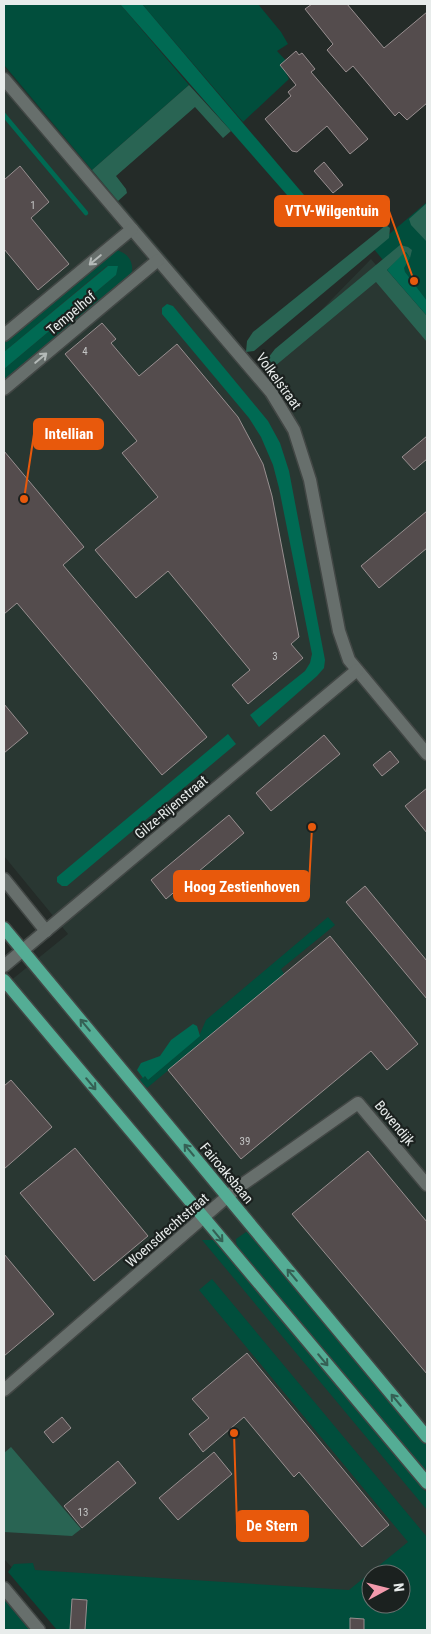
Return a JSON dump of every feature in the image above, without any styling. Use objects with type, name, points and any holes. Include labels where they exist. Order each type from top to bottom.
[{"type":"main road","name":"Fairoaksbaan","points":[[4,928],[427,1437]]},
{"type":"main road","points":[[4,980],[427,1483]]},
{"type":"street","name":"Volkelstraat","points":[[4,78],[158,260],[248,362],[271,392],[294,430],[310,480],[339,630],[350,660],[427,754]]},
{"type":"street","name":"Tempelhof","points":[[4,335],[132,228]]},
{"type":"street","name":"Tempelhof","points":[[4,389],[158,260]]},
{"type":"street","name":"Gilze-Rijenstraat","points":[[4,966],[357,670]]},
{"type":"street","points":[[4,879],[46,931]]},
{"type":"street","name":"Woensdrechtstraat","points":[[4,1390],[248,1180],[358,1103]]},
{"type":"street","name":"Bovendijk","points":[[358,1103],[427,1185]]},
{"type":"street","points":[[4,1588],[39,1630]]},
{"type":"shaded area","points":[[4,4],[120,4],[189,85],[92,170],[4,65]]},
{"type":"shaded area","points":[[120,4],[142,4],[326,221],[315,227]]},
{"type":"shaded area","points":[[142,4],[258,4],[281,32],[288,44],[277,51],[291,66],[285,71],[289,79],[243,122]]},
{"type":"shaded area","points":[[4,66],[229,330],[246,352],[258,375],[371,259],[427,327],[427,1593],[411,1581],[411,1564],[361,1564],[361,1591],[28,1585],[4,1559],[4,986],[68,934],[4,856]]},
{"type":"shaded area","points":[[189,85],[231,131],[223,138],[195,107],[116,176],[127,193],[118,201],[92,170]]},
{"type":"shaded area","points":[[427,202],[427,313],[373,248]]},
{"type":"shaded area","points":[[427,203],[427,242],[411,225],[409,219]]},
{"type":"shaded area","points":[[386,225],[390,228],[389,238],[254,351],[246,352],[247,341],[253,332]]},
{"type":"shaded area","points":[[400,245],[412,250],[410,258],[406,252],[387,270],[427,316],[427,342],[376,282],[269,371],[268,358],[275,349]]},
{"type":"shaded area","points":[[114,250],[124,253],[130,260],[132,269],[129,279],[4,383],[4,369],[116,275],[107,266],[4,352],[4,340]]},
{"type":"shaded area","points":[[405,252],[410,258],[404,268],[405,272],[427,301],[427,316],[387,270]]},
{"type":"shaded area","points":[[108,266],[118,266],[116,275],[4,369],[4,352]]},
{"type":"shaded area","points":[[167,304],[173,306],[268,421],[280,443],[289,471],[325,660],[324,668],[317,676],[259,727],[250,715],[305,671],[310,663],[312,654],[279,488],[273,465],[261,437],[249,418],[162,314],[162,308]]},
{"type":"shaded area","points":[[228,734],[236,744],[67,886],[62,886],[57,882],[57,877]]},
{"type":"shaded area","points":[[328,917],[335,925],[281,969],[284,974],[147,1088],[139,1080],[145,1076],[148,1080],[199,1036],[206,1020]]},
{"type":"shaded area","points":[[193,1024],[197,1026],[200,1036],[148,1080],[145,1076],[143,1078],[137,1070],[141,1063],[160,1056],[171,1040]]},
{"type":"shaded area","points":[[246,1232],[252,1234],[427,1444],[427,1476],[237,1248],[236,1239]]},
{"type":"shaded area","points":[[202,1240],[217,1240],[427,1493],[427,1510]]},
{"type":"shaded area","points":[[212,1279],[427,1537],[427,1630],[57,1630],[8,1572],[14,1564],[33,1563],[35,1570],[349,1590],[361,1580],[361,1614],[411,1614],[411,1564],[381,1564],[408,1542],[199,1290]]},
{"type":"shaded area","points":[[11,1447],[81,1529],[72,1536],[4,1532],[4,1453]]},
{"type":"shaded area","points":[[4,1599],[30,1630],[4,1630]]},
{"type":"building","points":[[312,4],[347,4],[384,48],[427,12],[427,103],[407,120],[399,112],[395,116],[353,66],[346,72],[327,50],[333,44],[305,9]]},
{"type":"building","points":[[296,51],[299,55],[302,53],[315,69],[311,72],[368,139],[350,154],[327,126],[297,152],[292,151],[265,119],[291,96],[288,92],[296,85],[280,65]]},
{"type":"building","points":[[324,162],[343,185],[333,193],[314,171]]},
{"type":"building","points":[[20,166],[49,202],[31,218],[69,264],[38,290],[4,249],[4,180]]},
{"type":"building","points":[[102,323],[116,339],[111,343],[139,376],[177,344],[238,417],[263,464],[272,496],[299,637],[291,644],[303,658],[248,704],[232,685],[250,670],[168,571],[136,598],[95,550],[158,497],[122,453],[137,441],[65,354]]},
{"type":"building","points":[[427,436],[427,459],[414,470],[402,457]]},
{"type":"building","points":[[4,451],[84,547],[63,565],[207,737],[162,775],[17,603],[4,614]]},
{"type":"building","points":[[427,511],[427,548],[379,588],[361,566]]},
{"type":"building","points":[[4,704],[28,733],[4,753]]},
{"type":"building","points":[[324,735],[340,754],[271,811],[256,793]]},
{"type":"building","points":[[390,751],[399,762],[382,776],[373,765]]},
{"type":"building","points":[[427,788],[427,833],[405,806]]},
{"type":"building","points":[[229,815],[244,833],[166,899],[151,880]]},
{"type":"building","points":[[365,886],[427,961],[427,999],[346,902]]},
{"type":"building","points":[[330,936],[418,1044],[387,1070],[371,1051],[241,1159],[168,1070]]},
{"type":"building","points":[[11,1080],[52,1127],[4,1169],[4,1086]]},
{"type":"building","points":[[75,1148],[148,1236],[94,1281],[20,1193]]},
{"type":"building","points":[[368,1151],[427,1222],[427,1374],[292,1214]]},
{"type":"building","points":[[4,1254],[54,1314],[4,1356]]},
{"type":"building","points":[[247,1353],[389,1525],[362,1547],[299,1472],[294,1477],[244,1417],[203,1452],[189,1434],[209,1418],[192,1399]]},
{"type":"building","points":[[62,1417],[71,1428],[53,1443],[44,1432]]},
{"type":"building","points":[[214,1452],[232,1474],[178,1520],[159,1498]]},
{"type":"building","points":[[118,1461],[136,1483],[82,1528],[64,1506]]},
{"type":"building","points":[[72,1599],[87,1600],[85,1630],[70,1630]]},
{"type":"building","points":[[350,1618],[364,1619],[364,1630],[350,1630]]},
{"type":"waterway","points":[[4,115],[86,213]]},
{"type":"place","name":"VTV-Wilgentuin","points":[[414,281]]},
{"type":"place","name":"Intellian","points":[[24,499]]},
{"type":"place","name":"Hoog Zestienhoven","points":[[312,827]]},
{"type":"place","name":"De Stern","points":[[234,1433]]}]
